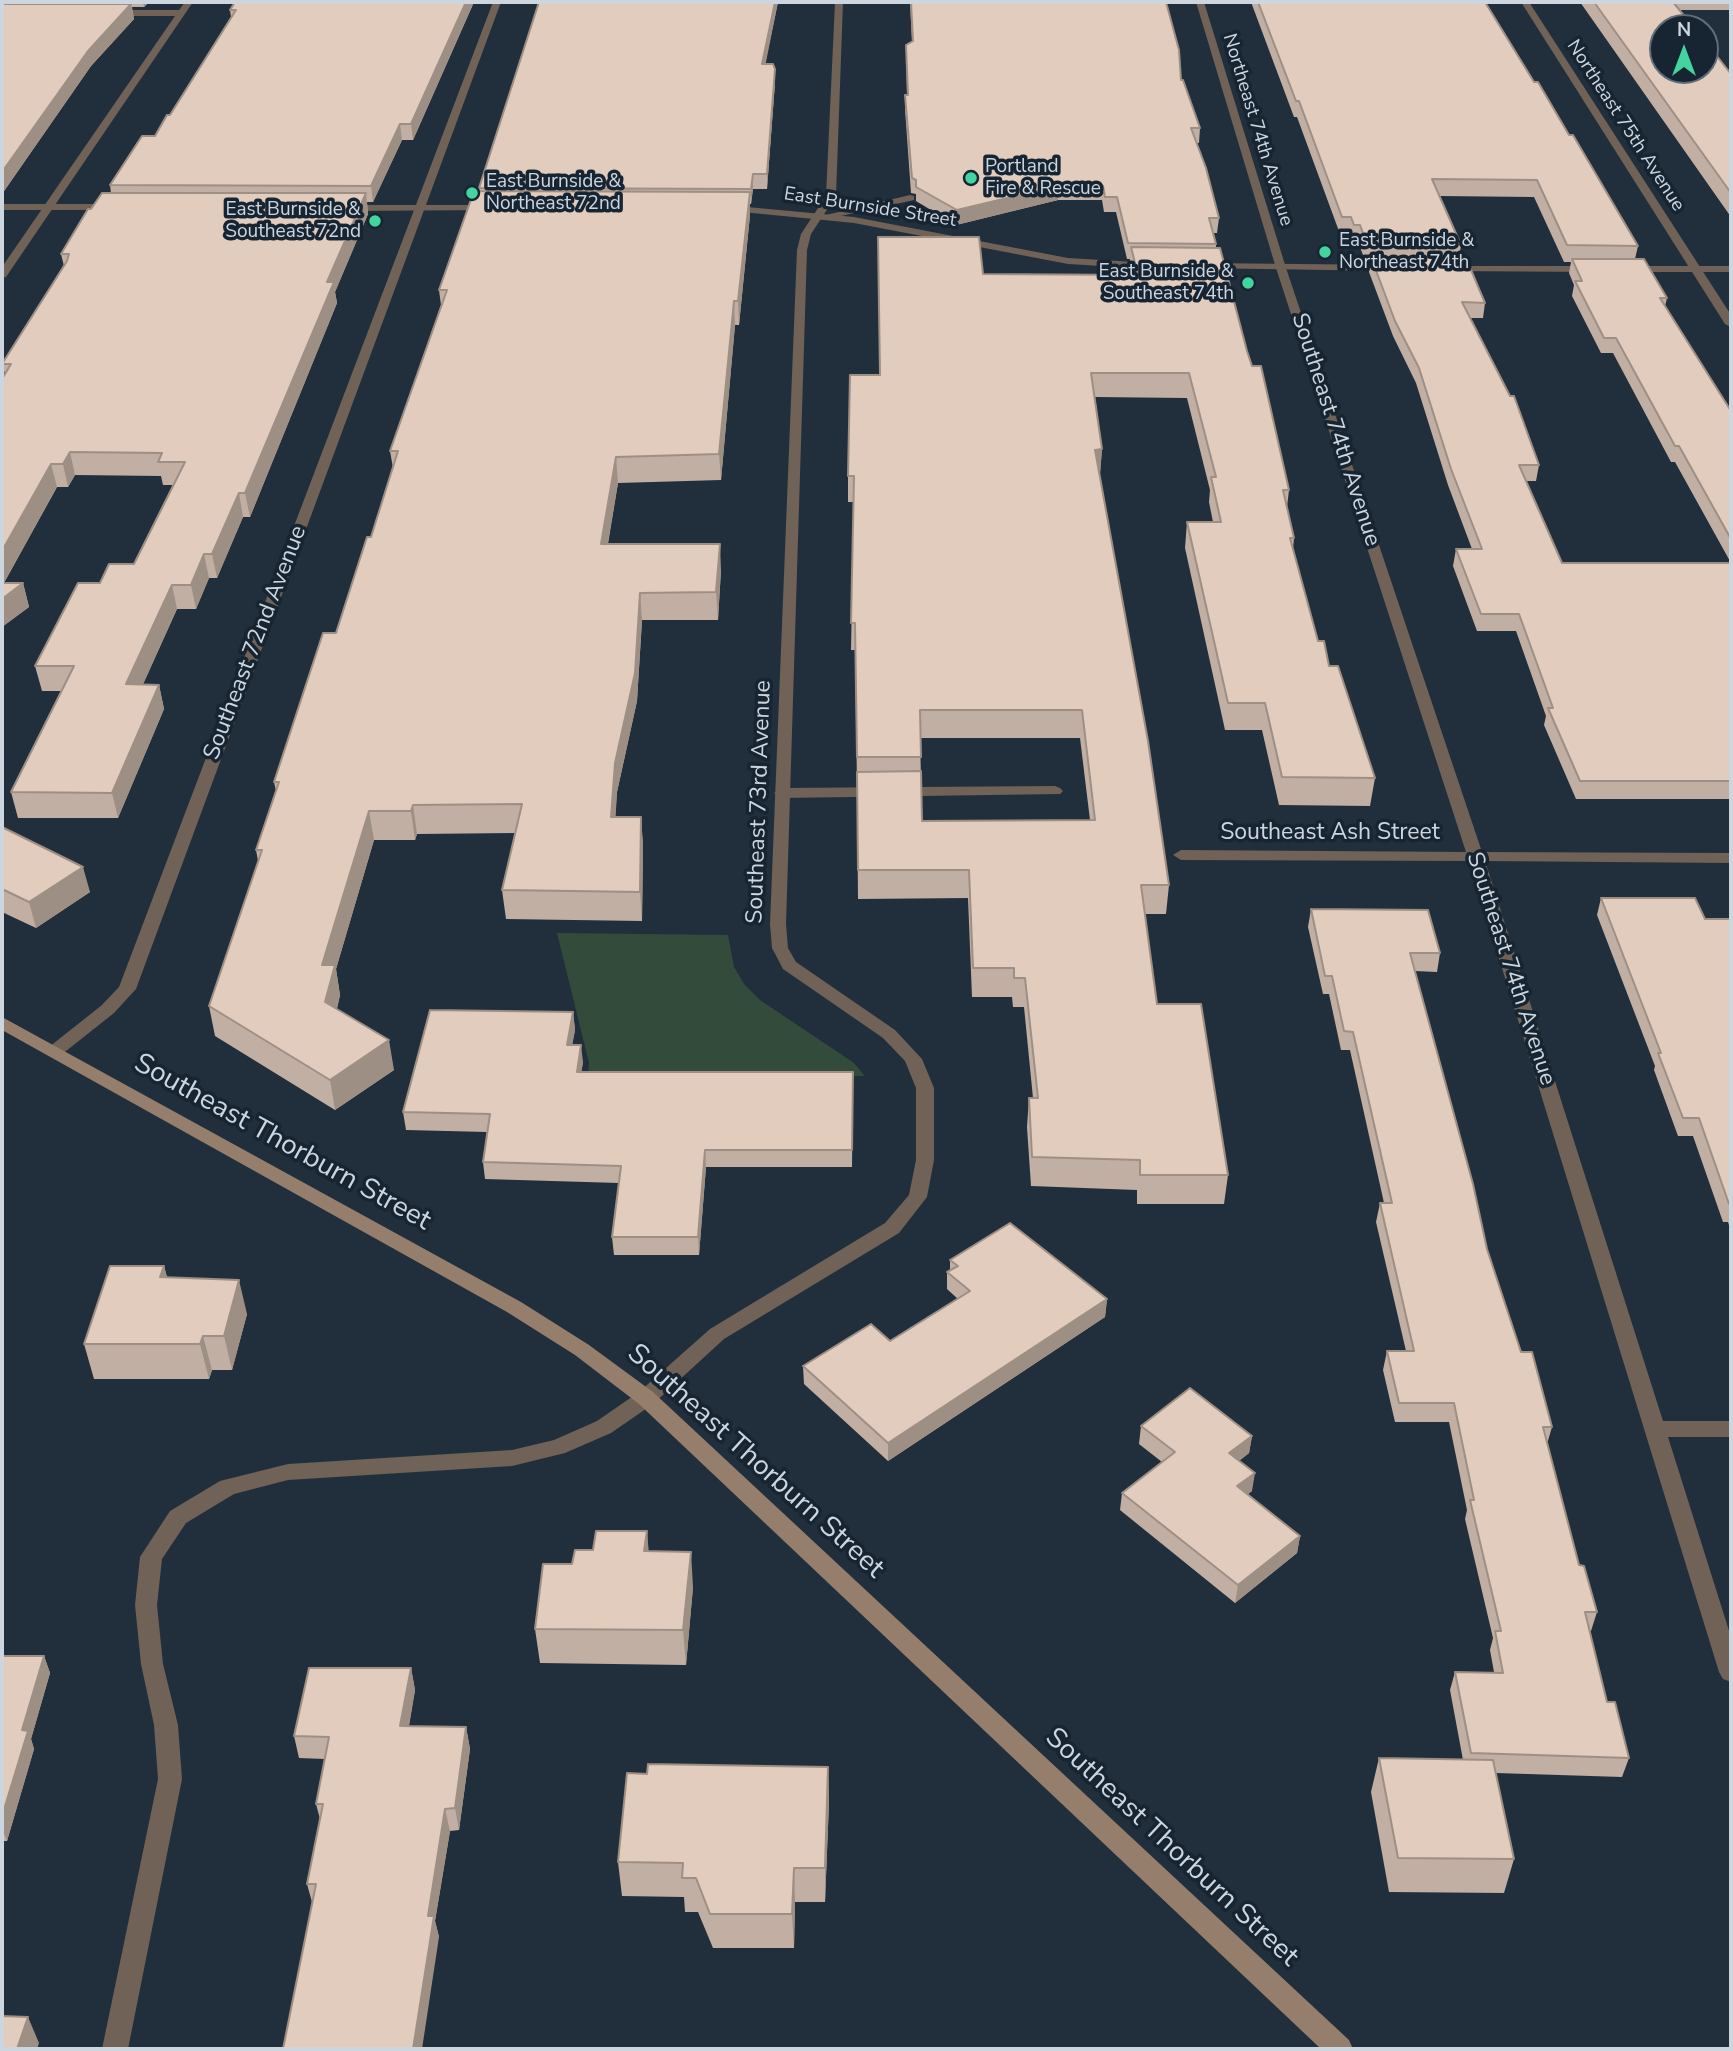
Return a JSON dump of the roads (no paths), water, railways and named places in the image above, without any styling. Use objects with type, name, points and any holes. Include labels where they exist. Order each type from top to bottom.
[{"type":"main road","name":"Southeast Thorburn Street","points":[[2,1023],[514,1307],[582,1350],[646,1398],[1340,2049]]},
{"type":"street","points":[[2,275],[189,2]]},
{"type":"street","name":"Southeast 72nd Avenue","points":[[55,1051],[108,1009],[127,989],[497,2]]},
{"type":"street","name":"Southeast 73rd Avenue","points":[[646,1398],[717,1334],[892,1228],[918,1197],[925,1160],[925,1088],[913,1059],[890,1034],[789,965],[780,947],[778,924],[802,250],[806,234],[823,216],[831,196],[839,2]]},
{"type":"street","name":"Northeast 74th Avenue","points":[[1200,2],[1281,268]]},
{"type":"street","name":"Northeast 75th Avenue","points":[[1525,2],[1731,324]]},
{"type":"street","points":[[98,13],[181,13]]},
{"type":"street","points":[[823,216],[910,198]]},
{"type":"street","points":[[2,207],[131,207]]},
{"type":"street","points":[[337,208],[503,208]]},
{"type":"street","name":"East Burnside Street","points":[[713,208],[823,216],[1068,261],[1171,266]]},
{"type":"street","points":[[1184,266],[1406,268]]},
{"type":"street","name":"Southeast 74th Avenue","points":[[1281,268],[1475,856],[1731,1672]]},
{"type":"street","points":[[1434,268],[1600,269]]},
{"type":"street","points":[[1614,269],[1731,269]]},
{"type":"street","points":[[782,793],[1055,791]]},
{"type":"street","name":"Southeast Ash Street","points":[[1181,855],[1731,859]]},
{"type":"street","points":[[115,2049],[170,1779],[166,1725],[152,1664],[146,1605],[151,1557],[177,1517],[228,1487],[288,1472],[512,1458],[558,1447],[604,1427],[646,1398]]},
{"type":"street","points":[[1656,1429],[1731,1429]]},
{"type":"place","name":"Portland Fire & Rescue","points":[[971,178]]},
{"type":"place","name":"East Burnside & Northeast 72nd","points":[[472,193]]},
{"type":"place","name":"East Burnside & Southeast 72nd","points":[[375,221]]},
{"type":"place","name":"East Burnside & Northeast 74th","points":[[1325,252]]},
{"type":"place","name":"East Burnside & Southeast 74th","points":[[1248,283]]}]
